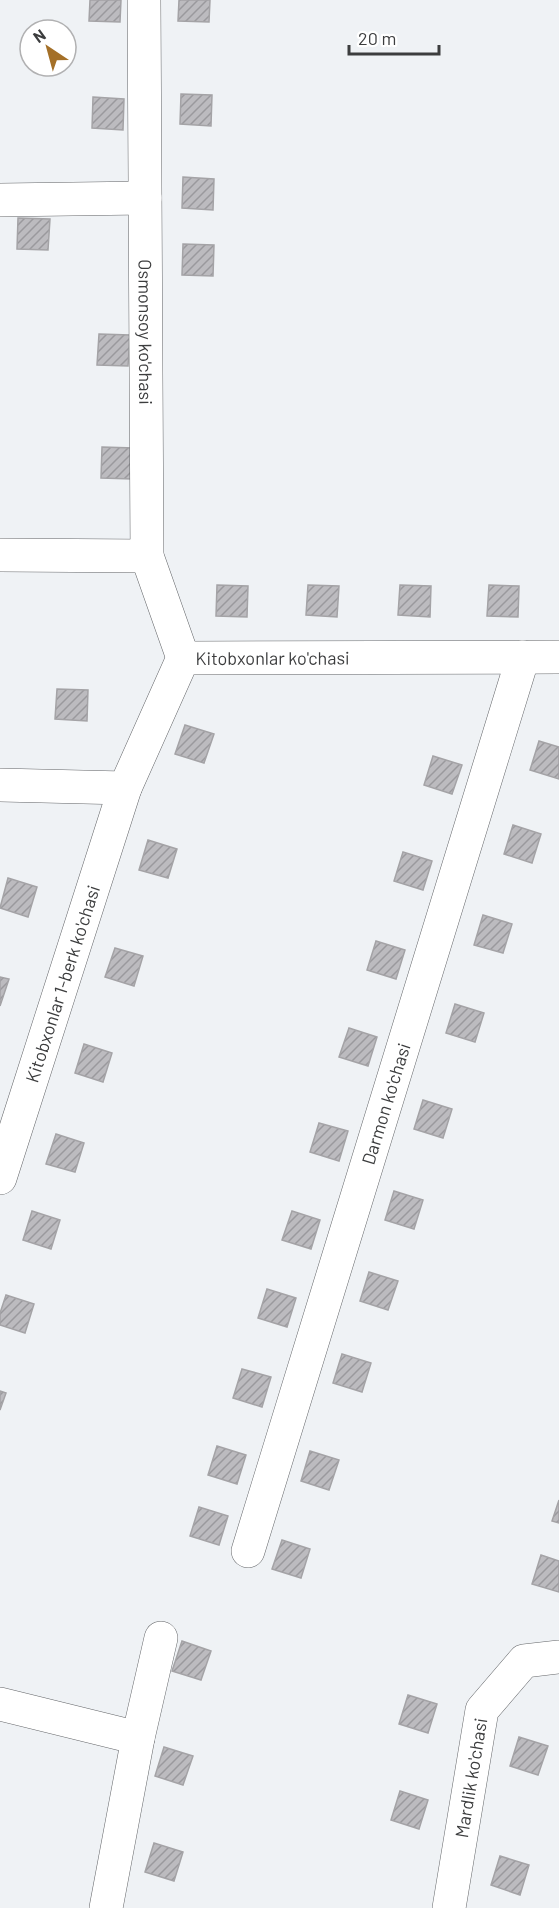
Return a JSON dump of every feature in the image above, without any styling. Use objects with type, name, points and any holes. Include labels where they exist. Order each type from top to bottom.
[{"type":"street","name":"Osmonsoy ko'chasi","points":[[144,0],[147,556],[183,658]]},
{"type":"street","points":[[0,200],[145,198]]},
{"type":"street","points":[[0,555],[147,556]]},
{"type":"street","name":"Darmon ko'chasi","points":[[248,1551],[523,657]]},
{"type":"street","name":"Kitobxonlar ko'chasi","points":[[126,788],[183,658],[559,657]]},
{"type":"street","points":[[0,785],[126,788]]},
{"type":"street","name":"Kitobxonlar 1-berk ko'chasi","points":[[0,1178],[126,788]]},
{"type":"street","points":[[106,1908],[138,1738],[161,1638]]},
{"type":"street","name":"Mardlik ko'chasi","points":[[449,1908],[482,1710],[524,1661],[559,1657]]},
{"type":"street","points":[[0,1704],[138,1738]]},
{"type":"building","points":[[90,0],[121,0],[120,22],[89,21]]},
{"type":"building","points":[[179,0],[210,0],[209,22],[178,21]]},
{"type":"building","points":[[181,94],[212,95],[211,126],[180,124]]},
{"type":"building","points":[[93,97],[124,99],[123,130],[92,128]]},
{"type":"building","points":[[183,177],[214,179],[213,210],[182,208]]},
{"type":"building","points":[[18,218],[50,219],[48,250],[17,249]]},
{"type":"building","points":[[183,244],[214,245],[213,276],[182,275]]},
{"type":"building","points":[[99,334],[130,335],[128,366],[97,365]]},
{"type":"building","points":[[102,447],[134,448],[132,479],[101,478]]},
{"type":"building","points":[[217,585],[248,586],[247,617],[216,616]]},
{"type":"building","points":[[308,585],[339,586],[337,617],[306,615]]},
{"type":"building","points":[[400,585],[431,586],[430,617],[398,615]]},
{"type":"building","points":[[489,585],[519,586],[518,617],[487,616]]},
{"type":"building","points":[[57,689],[88,690],[87,721],[55,719]]},
{"type":"building","points":[[185,725],[214,734],[204,763],[175,754]]},
{"type":"building","points":[[539,741],[559,747],[559,779],[530,770]]},
{"type":"building","points":[[433,756],[462,765],[452,794],[424,785]]},
{"type":"building","points":[[513,825],[541,834],[532,863],[504,854]]},
{"type":"building","points":[[148,840],[177,849],[168,878],[139,870]]},
{"type":"building","points":[[403,852],[432,861],[423,890],[394,881]]},
{"type":"building","points":[[8,878],[37,887],[28,917],[0,908]]},
{"type":"building","points":[[483,915],[512,924],[503,953],[474,945]]},
{"type":"building","points":[[376,941],[405,950],[396,979],[367,970]]},
{"type":"building","points":[[115,948],[143,956],[134,986],[105,977]]},
{"type":"building","points":[[0,977],[9,979],[0,1006]]},
{"type":"building","points":[[455,1004],[484,1013],[475,1042],[446,1033]]},
{"type":"building","points":[[349,1028],[377,1037],[368,1066],[339,1057]]},
{"type":"building","points":[[84,1044],[112,1053],[103,1082],[75,1073]]},
{"type":"building","points":[[423,1100],[452,1109],[443,1138],[414,1129]]},
{"type":"building","points":[[319,1123],[348,1131],[339,1161],[310,1152]]},
{"type":"building","points":[[56,1134],[84,1143],[75,1172],[46,1164]]},
{"type":"building","points":[[394,1191],[423,1200],[414,1229],[385,1220]]},
{"type":"building","points":[[32,1211],[60,1220],[51,1249],[23,1240]]},
{"type":"building","points":[[292,1211],[320,1220],[311,1249],[282,1240]]},
{"type":"building","points":[[369,1272],[398,1281],[388,1310],[360,1301]]},
{"type":"building","points":[[267,1289],[296,1298],[287,1327],[258,1318]]},
{"type":"building","points":[[6,1295],[34,1304],[25,1333],[0,1325],[0,1313]]},
{"type":"building","points":[[342,1354],[371,1363],[362,1392],[333,1383]]},
{"type":"building","points":[[242,1369],[271,1377],[262,1407],[233,1398]]},
{"type":"building","points":[[0,1391],[6,1393],[0,1410]]},
{"type":"building","points":[[217,1446],[246,1455],[237,1484],[208,1475]]},
{"type":"building","points":[[310,1451],[339,1460],[329,1490],[301,1481]]},
{"type":"building","points":[[559,1500],[559,1523],[552,1521]]},
{"type":"building","points":[[199,1507],[228,1516],[219,1545],[190,1536]]},
{"type":"building","points":[[282,1540],[310,1549],[301,1578],[272,1569]]},
{"type":"building","points":[[541,1555],[559,1561],[559,1592],[532,1584]]},
{"type":"building","points":[[182,1641],[211,1651],[201,1680],[172,1671]]},
{"type":"building","points":[[408,1695],[437,1704],[428,1733],[399,1724]]},
{"type":"building","points":[[519,1737],[548,1746],[538,1775],[510,1766]]},
{"type":"building","points":[[164,1747],[193,1756],[183,1785],[155,1776]]},
{"type":"building","points":[[400,1791],[428,1800],[419,1829],[391,1820]]},
{"type":"building","points":[[154,1843],[183,1852],[174,1881],[145,1872]]},
{"type":"building","points":[[500,1856],[529,1865],[520,1895],[491,1885]]}]
